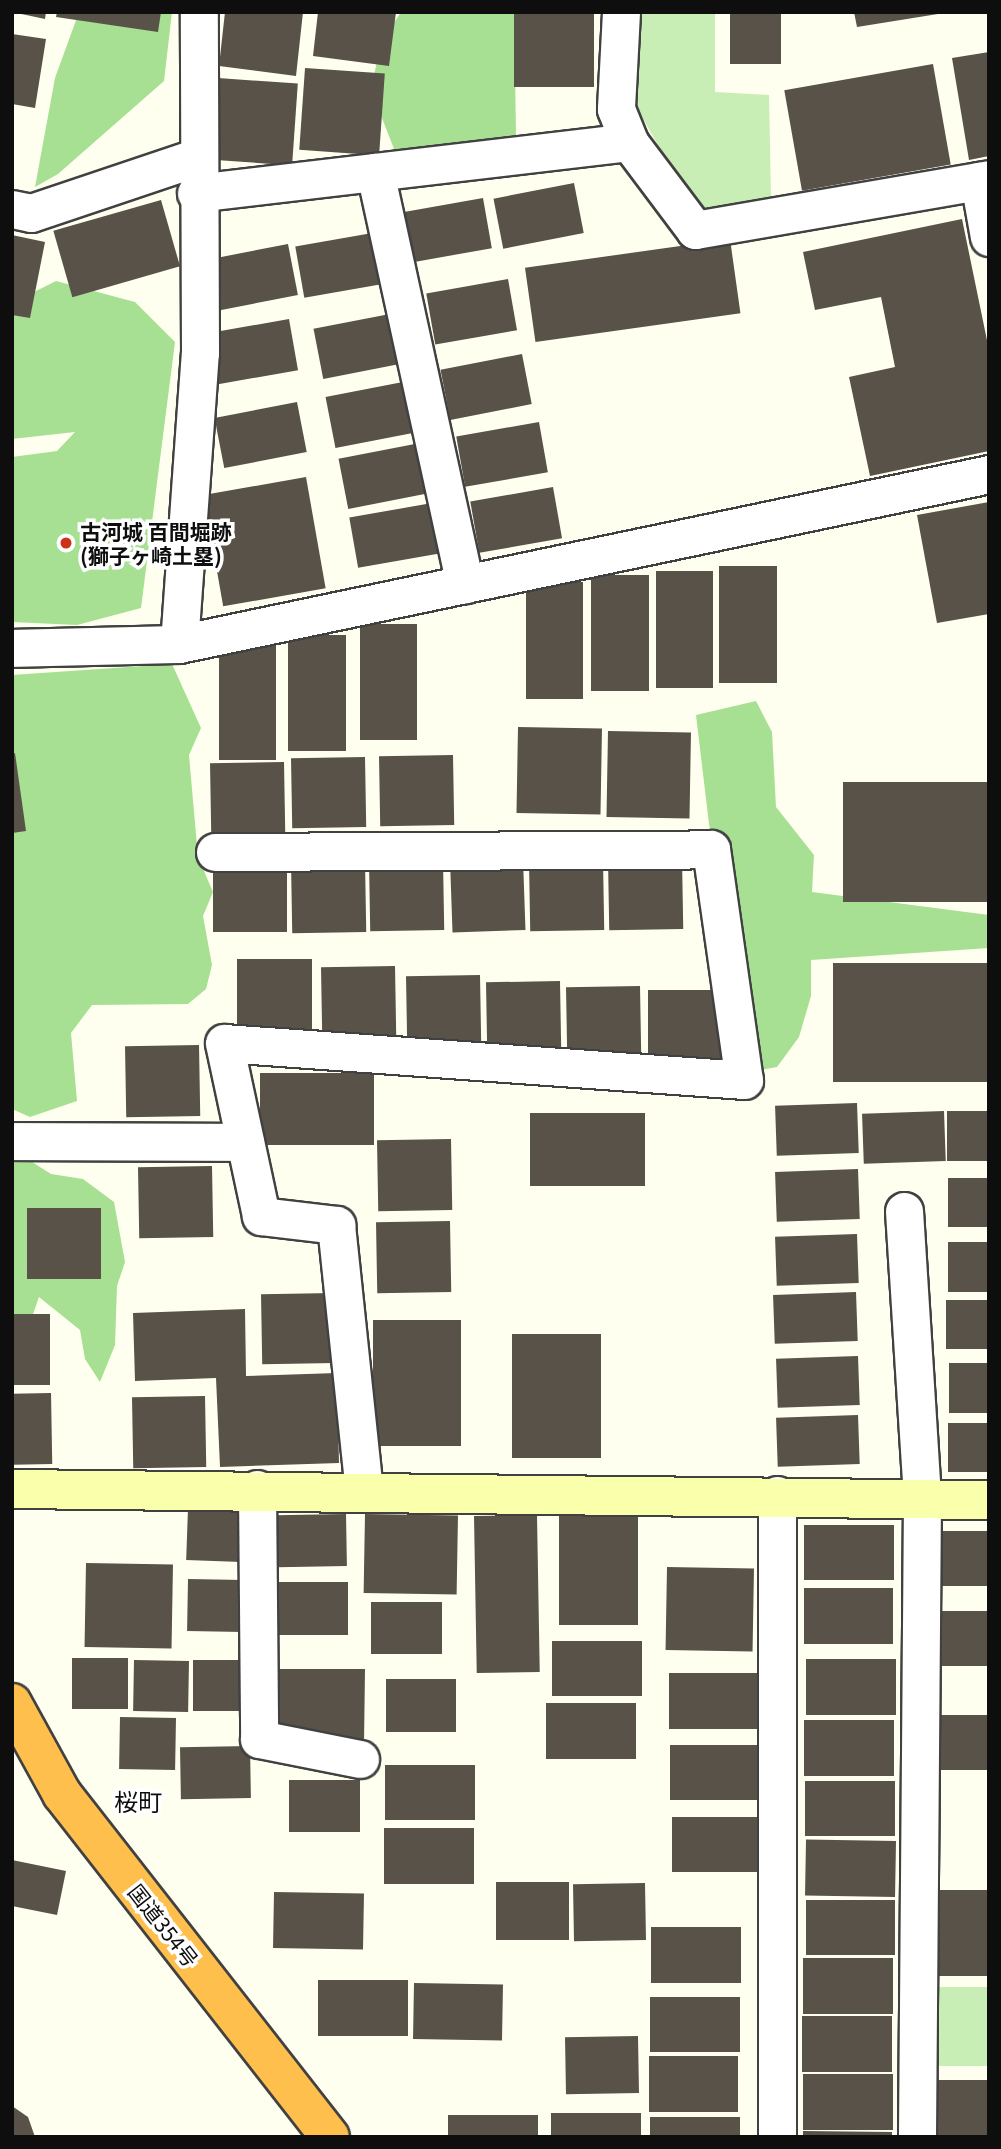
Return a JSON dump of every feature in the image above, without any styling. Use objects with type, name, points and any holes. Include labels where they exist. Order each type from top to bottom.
[{"type":"highway","name":"国道354号","points":[[13,1706],[62,1794],[330,2137]]},
{"type":"street","points":[[179,643],[200,353],[196,175],[199,12]]},
{"type":"street","points":[[621,12],[617,109],[629,142],[695,230],[984,180],[989,237]]},
{"type":"street","points":[[12,209],[31,213],[196,175],[375,172],[629,142]]},
{"type":"street","points":[[375,172],[465,584]]},
{"type":"street","points":[[12,648],[179,643],[989,474]]},
{"type":"street","points":[[215,852],[711,849],[744,1080],[224,1043],[261,1216],[336,1225],[364,1490]]},
{"type":"street","points":[[12,1142],[245,1142]]},
{"type":"street","points":[[904,1211],[922,1498],[917,2137]]},
{"type":"street","points":[[12,1489],[364,1490],[989,1500]]},
{"type":"street","points":[[257,1489],[259,1738],[360,1759]]},
{"type":"street","points":[[777,1496],[777,2137]]},
{"type":"green space","points":[[79,12],[172,12],[164,81],[58,174],[35,187],[55,78]]},
{"type":"green space","points":[[401,12],[514,12],[516,135],[396,154],[371,90],[381,42]]},
{"type":"green space","points":[[638,12],[715,12],[715,92],[769,95],[771,199],[697,213],[634,103]]},
{"type":"green space","points":[[56,281],[135,302],[175,342],[141,608],[77,625],[12,622],[12,457],[57,451],[75,432],[12,439],[12,303]]},
{"type":"green space","points":[[172,664],[201,728],[189,755],[198,857],[213,892],[203,916],[212,965],[206,989],[188,1004],[92,1005],[71,1033],[77,1101],[30,1117],[12,1109],[12,675]]},
{"type":"green space","points":[[756,701],[772,732],[776,807],[814,855],[812,892],[989,915],[989,948],[811,960],[811,996],[799,1037],[777,1067],[761,1070],[709,824],[696,715]]},
{"type":"green space","points":[[12,1160],[29,1160],[51,1174],[83,1179],[114,1202],[125,1262],[117,1286],[115,1345],[100,1382],[85,1359],[80,1330],[39,1297],[12,1375]]},
{"type":"green space","points":[[938,1987],[989,1987],[989,2066],[938,2066]]},
{"type":"building","points":[[12,12],[46,12],[45,19]]},
{"type":"building","points":[[57,12],[161,12],[158,32],[56,17]]},
{"type":"building","points":[[225,12],[303,12],[296,76],[219,66]]},
{"type":"building","points":[[318,12],[396,12],[389,66],[313,56]]},
{"type":"building","points":[[514,12],[594,12],[594,87],[514,87]]},
{"type":"building","points":[[730,12],[781,12],[781,64],[730,64]]},
{"type":"building","points":[[854,12],[938,12],[938,14],[857,27]]},
{"type":"building","points":[[12,34],[46,39],[35,108],[12,104]]},
{"type":"building","points":[[989,52],[989,156],[969,160],[952,58]]},
{"type":"building","points":[[933,64],[951,164],[802,191],[784,90]]},
{"type":"building","points":[[305,68],[385,74],[379,155],[299,150]]},
{"type":"building","points":[[218,78],[298,84],[292,165],[212,160]]},
{"type":"building","points":[[574,183],[584,233],[503,249],[494,199]]},
{"type":"building","points":[[483,198],[492,248],[410,263],[401,212]]},
{"type":"building","points":[[161,200],[180,266],[72,297],[53,231]]},
{"type":"building","points":[[962,219],[989,350],[989,451],[870,476],[849,377],[895,367],[881,297],[815,310],[803,252]]},
{"type":"building","points":[[378,232],[387,283],[304,298],[295,247]]},
{"type":"building","points":[[12,235],[45,242],[30,318],[12,315]]},
{"type":"building","points":[[730,239],[740,313],[535,342],[525,268]]},
{"type":"building","points":[[288,244],[298,295],[217,311],[208,260]]},
{"type":"building","points":[[508,279],[517,330],[435,345],[426,293]]},
{"type":"building","points":[[395,313],[405,363],[323,379],[314,329]]},
{"type":"building","points":[[289,319],[298,370],[215,385],[206,334]]},
{"type":"building","points":[[522,354],[532,404],[450,420],[441,370]]},
{"type":"building","points":[[408,381],[418,432],[335,448],[326,397]]},
{"type":"building","points":[[297,402],[307,452],[224,468],[215,418]]},
{"type":"building","points":[[539,422],[548,472],[465,487],[456,437]]},
{"type":"building","points":[[420,443],[430,493],[348,509],[339,459]]},
{"type":"building","points":[[306,477],[326,588],[223,606],[204,495]]},
{"type":"building","points":[[553,487],[562,538],[479,553],[470,502]]},
{"type":"building","points":[[989,502],[989,614],[937,623],[917,515]]},
{"type":"building","points":[[432,503],[441,553],[358,568],[349,518]]},
{"type":"building","points":[[719,566],[777,566],[777,683],[719,683]]},
{"type":"building","points":[[656,571],[713,571],[713,688],[656,688]]},
{"type":"building","points":[[591,575],[649,575],[649,691],[591,691]]},
{"type":"building","points":[[526,582],[583,582],[583,699],[526,699]]},
{"type":"building","points":[[360,624],[417,624],[417,740],[360,740]]},
{"type":"building","points":[[288,635],[346,635],[346,751],[288,751]]},
{"type":"building","points":[[219,643],[276,643],[276,760],[219,760]]},
{"type":"building","points":[[518,727],[602,728],[600,814],[516,813]]},
{"type":"building","points":[[608,731],[691,732],[689,818],[606,817]]},
{"type":"building","points":[[15,753],[26,831],[12,833],[12,754]]},
{"type":"building","points":[[453,755],[454,825],[380,826],[379,756]]},
{"type":"building","points":[[365,757],[366,827],[292,828],[291,758]]},
{"type":"building","points":[[284,762],[285,833],[211,834],[210,763]]},
{"type":"building","points":[[843,782],[989,782],[989,902],[843,902]]},
{"type":"building","points":[[682,858],[683,929],[609,930],[608,859]]},
{"type":"building","points":[[523,859],[525,930],[453,933],[450,862]]},
{"type":"building","points":[[443,860],[444,930],[370,931],[369,861]]},
{"type":"building","points":[[603,860],[604,930],[530,931],[529,861]]},
{"type":"building","points":[[213,861],[287,861],[287,932],[213,932]]},
{"type":"building","points":[[365,861],[366,932],[292,933],[291,862]]},
{"type":"building","points":[[237,959],[312,959],[312,1030],[237,1030]]},
{"type":"building","points":[[833,963],[989,963],[989,1082],[833,1082]]},
{"type":"building","points":[[395,966],[396,1037],[322,1038],[321,967]]},
{"type":"building","points":[[480,975],[481,1046],[407,1047],[406,976]]},
{"type":"building","points":[[560,981],[561,1052],[487,1053],[486,982]]},
{"type":"building","points":[[640,986],[641,1057],[567,1058],[566,987]]},
{"type":"building","points":[[648,990],[721,990],[721,1061],[648,1061]]},
{"type":"building","points":[[199,1045],[200,1116],[126,1117],[125,1046]]},
{"type":"building","points":[[260,1073],[374,1073],[374,1145],[260,1145]]},
{"type":"building","points":[[857,1103],[859,1153],[777,1156],[775,1106]]},
{"type":"building","points":[[944,1111],[946,1161],[864,1164],[862,1114]]},
{"type":"building","points":[[947,1111],[989,1111],[989,1161],[947,1161]]},
{"type":"building","points":[[530,1113],[645,1113],[645,1186],[530,1186]]},
{"type":"building","points":[[451,1139],[452,1210],[378,1211],[377,1140]]},
{"type":"building","points":[[212,1166],[213,1237],[139,1238],[138,1167]]},
{"type":"building","points":[[858,1169],[860,1219],[777,1222],[775,1172]]},
{"type":"building","points":[[948,1178],[989,1178],[989,1227],[948,1227]]},
{"type":"building","points":[[27,1208],[101,1208],[101,1279],[27,1279]]},
{"type":"building","points":[[450,1221],[451,1292],[377,1293],[376,1222]]},
{"type":"building","points":[[857,1234],[859,1283],[777,1286],[775,1237]]},
{"type":"building","points":[[948,1242],[989,1242],[989,1292],[948,1292]]},
{"type":"building","points":[[856,1292],[858,1341],[775,1344],[773,1295]]},
{"type":"building","points":[[334,1293],[335,1363],[262,1364],[261,1294]]},
{"type":"building","points":[[946,1300],[989,1300],[989,1349],[946,1349]]},
{"type":"building","points":[[245,1309],[246,1376],[337,1373],[339,1463],[220,1467],[216,1378],[135,1381],[133,1313]]},
{"type":"building","points":[[12,1314],[50,1314],[50,1385],[12,1385]]},
{"type":"building","points":[[373,1320],[461,1320],[461,1446],[373,1446]]},
{"type":"building","points":[[512,1334],[601,1334],[601,1458],[512,1458]]},
{"type":"building","points":[[858,1356],[860,1405],[778,1408],[776,1359]]},
{"type":"building","points":[[949,1363],[989,1363],[989,1413],[949,1413]]},
{"type":"building","points":[[51,1393],[52,1464],[13,1465],[12,1394]]},
{"type":"building","points":[[205,1396],[206,1467],[133,1468],[132,1397]]},
{"type":"building","points":[[858,1415],[860,1464],[778,1467],[776,1418]]},
{"type":"building","points":[[948,1423],[989,1423],[989,1472],[948,1472]]},
{"type":"building","points":[[188,1508],[243,1510],[241,1562],[186,1560]]},
{"type":"building","points":[[346,1514],[347,1566],[277,1567],[276,1515]]},
{"type":"building","points":[[365,1514],[458,1516],[457,1595],[364,1593]]},
{"type":"building","points":[[537,1515],[540,1672],[477,1673],[474,1516]]},
{"type":"building","points":[[559,1516],[638,1516],[638,1625],[559,1625]]},
{"type":"building","points":[[804,1525],[894,1525],[894,1580],[804,1580]]},
{"type":"building","points":[[933,1531],[989,1531],[989,1586],[933,1586]]},
{"type":"building","points":[[86,1563],[173,1565],[172,1649],[85,1647]]},
{"type":"building","points":[[667,1567],[754,1569],[753,1652],[666,1650]]},
{"type":"building","points":[[188,1579],[244,1580],[243,1632],[187,1631]]},
{"type":"building","points":[[278,1582],[348,1582],[348,1635],[278,1635]]},
{"type":"building","points":[[804,1588],[893,1588],[893,1644],[804,1644]]},
{"type":"building","points":[[371,1602],[442,1602],[442,1654],[371,1654]]},
{"type":"building","points":[[931,1611],[989,1611],[989,1666],[931,1666]]},
{"type":"building","points":[[552,1641],[642,1641],[642,1696],[552,1696]]},
{"type":"building","points":[[72,1658],[128,1658],[128,1709],[72,1709]]},
{"type":"building","points":[[806,1659],[896,1659],[896,1715],[806,1715]]},
{"type":"building","points":[[134,1660],[189,1661],[188,1712],[133,1711]]},
{"type":"building","points":[[193,1660],[248,1660],[248,1711],[193,1711]]},
{"type":"building","points":[[277,1669],[365,1669],[364,1744],[279,1730]]},
{"type":"building","points":[[669,1673],[759,1673],[759,1729],[669,1729]]},
{"type":"building","points":[[386,1679],[456,1679],[456,1732],[386,1732]]},
{"type":"building","points":[[546,1703],[636,1703],[636,1759],[546,1759]]},
{"type":"building","points":[[934,1715],[989,1715],[989,1770],[934,1770]]},
{"type":"building","points":[[120,1717],[176,1718],[175,1770],[119,1769]]},
{"type":"building","points":[[804,1720],[894,1720],[894,1776],[804,1776]]},
{"type":"building","points":[[670,1745],[760,1745],[760,1800],[670,1800]]},
{"type":"building","points":[[250,1746],[251,1798],[181,1799],[180,1747]]},
{"type":"building","points":[[385,1765],[475,1765],[475,1820],[385,1820]]},
{"type":"building","points":[[289,1780],[360,1780],[360,1832],[289,1832]]},
{"type":"building","points":[[805,1781],[895,1781],[895,1836],[805,1836]]},
{"type":"building","points":[[672,1817],[762,1817],[762,1872],[672,1872]]},
{"type":"building","points":[[384,1828],[474,1828],[474,1884],[384,1884]]},
{"type":"building","points":[[806,1839],[896,1841],[895,1897],[805,1895]]},
{"type":"building","points":[[12,1860],[66,1871],[57,1915],[12,1906]]},
{"type":"building","points":[[496,1882],[569,1882],[569,1940],[496,1940]]},
{"type":"building","points":[[645,1883],[646,1940],[574,1941],[573,1884]]},
{"type":"building","points":[[935,1890],[989,1890],[989,1976],[935,1976]]},
{"type":"building","points":[[274,1892],[364,1894],[363,1950],[273,1948]]},
{"type":"building","points":[[806,1900],[895,1900],[895,1955],[806,1955]]},
{"type":"building","points":[[651,1927],[741,1927],[741,1983],[651,1983]]},
{"type":"building","points":[[803,1958],[893,1958],[893,2014],[803,2014]]},
{"type":"building","points":[[318,1980],[408,1980],[408,2036],[318,2036]]},
{"type":"building","points":[[414,1983],[503,1985],[502,2041],[413,2039]]},
{"type":"building","points":[[650,1997],[740,1997],[740,2052],[650,2052]]},
{"type":"building","points":[[802,2016],[892,2016],[892,2072],[802,2072]]},
{"type":"building","points":[[638,2036],[639,2093],[566,2094],[565,2037]]},
{"type":"building","points":[[649,2056],[738,2056],[738,2112],[649,2112]]},
{"type":"building","points":[[803,2074],[893,2074],[893,2130],[803,2130]]},
{"type":"building","points":[[935,2080],[989,2080],[989,2136],[935,2136]]},
{"type":"building","points":[[12,2106],[28,2117],[35,2137],[12,2137]]},
{"type":"building","points":[[551,2113],[641,2113],[641,2137],[551,2137]]},
{"type":"building","points":[[448,2115],[538,2115],[538,2137],[448,2137]]},
{"type":"building","points":[[650,2117],[740,2117],[740,2137],[650,2137]]},
{"type":"building","points":[[803,2131],[892,2132],[892,2137],[803,2137]]},
{"type":"place","name":"古河城 百間堀跡 (獅子ヶ崎土塁)","points":[[66,543]]},
{"type":"district","name":"桜町","points":[[138,1801]]}]
